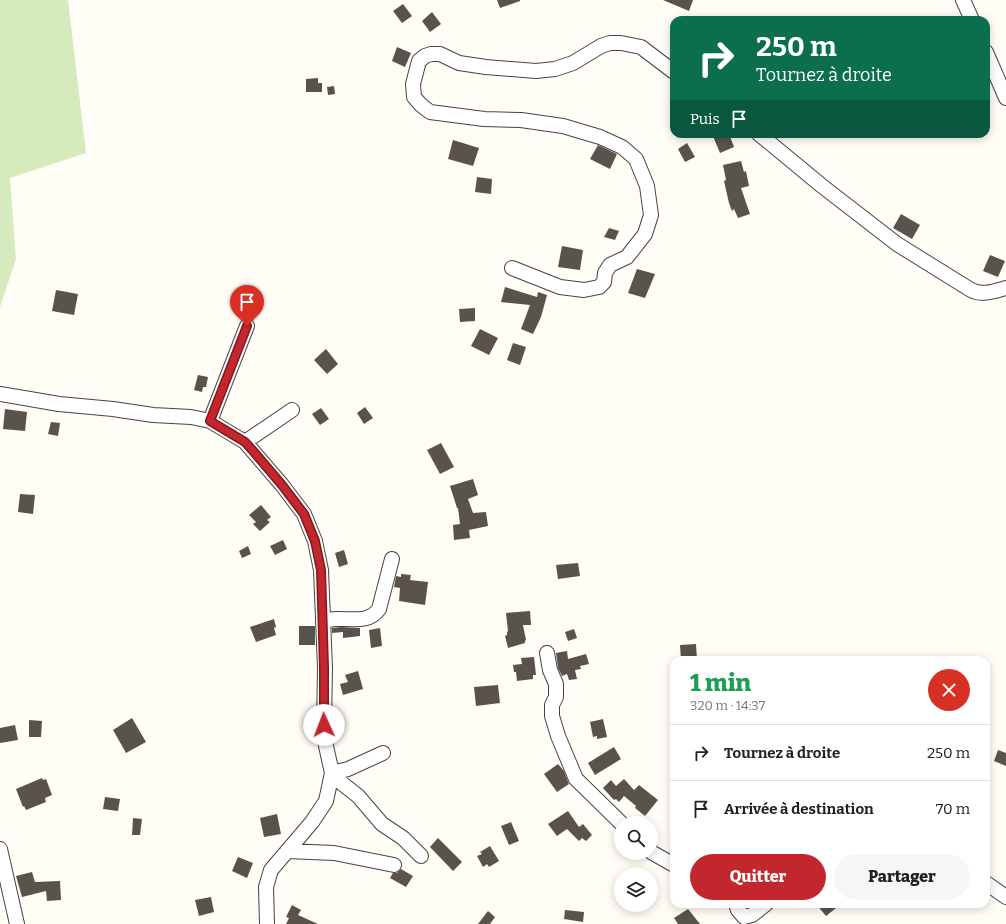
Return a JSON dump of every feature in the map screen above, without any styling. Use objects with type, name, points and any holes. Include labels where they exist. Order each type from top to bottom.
[{"type":"street","points":[[963,0],[970,16]]},
{"type":"street","points":[[512,268],[560,287],[584,290],[599,288],[604,282],[605,273],[610,265],[627,257],[645,234],[651,215],[647,186],[636,160],[622,147],[600,137],[564,126],[521,120],[484,119],[430,112],[414,97],[413,84],[419,61],[425,56],[440,54],[459,63],[536,71],[555,69],[573,63],[601,46],[610,43],[621,43],[641,47],[670,69]]},
{"type":"street","points":[[990,61],[1006,98]]},
{"type":"street","points":[[764,138],[822,186],[897,244],[971,290],[976,293],[983,293],[1006,288]]},
{"type":"street","points":[[210,421],[247,326]]},
{"type":"street","points":[[0,394],[59,404],[113,409],[153,415],[190,417],[210,421],[245,442],[282,485],[304,514],[315,541],[321,570],[324,725],[326,746],[332,775],[326,802],[312,822],[271,870],[266,887],[267,924]]},
{"type":"street","points":[[245,442],[292,410]]},
{"type":"street","points":[[323,621],[336,619],[360,620],[375,614],[379,609],[392,559]]},
{"type":"street","points":[[547,653],[550,670],[556,684],[556,697],[552,705],[552,716],[558,736],[576,779],[614,816]]},
{"type":"street","points":[[332,775],[348,770],[383,754]]},
{"type":"street","points":[[332,775],[358,796],[382,824],[403,838],[421,856]]},
{"type":"street","points":[[0,849],[17,924]]},
{"type":"street","points":[[287,851],[334,853],[394,865]]},
{"type":"street","points":[[658,856],[670,863]]},
{"type":"street","points":[[990,886],[1006,897]]},
{"type":"street","points":[[737,908],[744,917],[752,915],[761,908]]},
{"type":"green space","points":[[0,0],[68,0],[86,153],[10,178],[16,259],[0,307]]},
{"type":"building","points":[[497,0],[520,0],[520,1],[500,8]]},
{"type":"building","points":[[663,0],[693,0],[689,11]]},
{"type":"building","points":[[403,4],[412,16],[402,23],[393,11]]},
{"type":"building","points":[[432,12],[441,24],[430,32],[422,21]]},
{"type":"building","points":[[397,47],[411,53],[405,67],[392,61]]},
{"type":"building","points":[[318,78],[318,83],[322,83],[322,92],[306,92],[306,79]]},
{"type":"building","points":[[334,86],[335,94],[328,95],[327,87]]},
{"type":"building","points":[[714,138],[731,138],[734,147],[720,153]]},
{"type":"building","points":[[453,140],[479,148],[473,166],[448,159]]},
{"type":"building","points":[[687,143],[695,157],[685,162],[678,149]]},
{"type":"building","points":[[598,145],[617,154],[610,169],[590,159]]},
{"type":"building","points":[[741,161],[744,172],[746,171],[749,186],[741,188],[750,214],[738,218],[734,209],[732,211],[729,203],[724,181],[726,180],[723,165]]},
{"type":"building","points":[[477,177],[492,179],[491,194],[475,192]]},
{"type":"building","points":[[901,214],[920,225],[912,239],[893,228]]},
{"type":"building","points":[[609,228],[619,231],[615,240],[604,237]]},
{"type":"building","points":[[562,246],[583,250],[580,270],[558,267]]},
{"type":"building","points":[[990,255],[1005,261],[998,277],[983,271]]},
{"type":"building","points":[[637,269],[655,274],[645,298],[628,293]]},
{"type":"building","points":[[505,287],[537,297],[538,292],[547,295],[541,317],[533,334],[521,329],[530,305],[501,302]]},
{"type":"building","points":[[56,290],[78,294],[74,315],[52,311]]},
{"type":"building","points":[[475,308],[475,321],[460,322],[459,309]]},
{"type":"building","points":[[480,329],[498,338],[489,355],[471,346]]},
{"type":"building","points":[[513,343],[526,347],[520,365],[507,360]]},
{"type":"building","points":[[326,349],[338,364],[327,374],[314,360]]},
{"type":"building","points":[[198,375],[208,377],[206,387],[203,387],[202,392],[194,390]]},
{"type":"building","points":[[365,407],[373,418],[364,424],[357,413]]},
{"type":"building","points":[[321,408],[329,419],[320,425],[312,414]]},
{"type":"building","points":[[5,409],[27,412],[25,431],[3,429]]},
{"type":"building","points":[[51,422],[60,423],[58,436],[48,434]]},
{"type":"building","points":[[441,443],[454,467],[440,474],[427,450]]},
{"type":"building","points":[[473,479],[478,495],[468,499],[473,513],[486,512],[488,526],[469,530],[470,538],[454,540],[453,525],[460,524],[458,508],[450,486]]},
{"type":"building","points":[[20,494],[35,495],[33,514],[18,512]]},
{"type":"building","points":[[261,505],[271,517],[267,520],[270,522],[260,531],[253,524],[256,522],[249,515]]},
{"type":"building","points":[[283,540],[287,549],[275,555],[270,546]]},
{"type":"building","points":[[248,546],[251,554],[242,558],[239,551]]},
{"type":"building","points":[[344,550],[348,564],[339,567],[335,553]]},
{"type":"building","points":[[578,563],[580,576],[558,579],[556,565]]},
{"type":"building","points":[[401,574],[411,575],[410,580],[428,582],[425,605],[399,601],[400,588],[394,587],[396,576],[401,577]]},
{"type":"building","points":[[530,611],[531,625],[523,625],[526,640],[525,643],[508,648],[505,636],[507,635],[508,631],[506,613]]},
{"type":"building","points":[[274,619],[276,635],[256,642],[250,627]]},
{"type":"building","points":[[299,626],[315,626],[315,645],[299,645]]},
{"type":"building","points":[[332,628],[360,628],[360,636],[343,638],[343,632],[332,633]]},
{"type":"building","points":[[380,628],[382,646],[371,648],[369,630]]},
{"type":"building","points":[[574,629],[577,638],[568,641],[565,632]]},
{"type":"building","points":[[696,644],[697,656],[681,656],[680,645]]},
{"type":"building","points":[[567,651],[568,659],[586,654],[589,664],[580,666],[581,669],[575,670],[577,679],[569,680],[567,674],[562,676],[558,668],[556,653]]},
{"type":"building","points":[[534,657],[536,675],[533,675],[533,679],[517,681],[516,672],[514,672],[513,665],[522,664],[521,658]]},
{"type":"building","points":[[358,671],[363,689],[343,695],[340,684],[348,682],[345,675]]},
{"type":"building","points":[[498,685],[500,703],[476,706],[474,687]]},
{"type":"building","points":[[132,718],[146,742],[126,753],[113,730]]},
{"type":"building","points":[[603,719],[607,737],[597,739],[597,736],[593,737],[590,722]]},
{"type":"building","points":[[29,720],[42,721],[41,737],[29,737]]},
{"type":"building","points":[[15,725],[18,740],[0,743],[0,728]]},
{"type":"building","points":[[614,747],[621,759],[595,775],[588,763]]},
{"type":"building","points":[[998,750],[1006,753],[1006,766],[994,761]]},
{"type":"building","points":[[558,764],[564,771],[569,784],[557,792],[544,774]]},
{"type":"building","points":[[42,778],[43,780],[46,779],[52,795],[45,798],[46,802],[26,810],[24,806],[23,807],[16,789]]},
{"type":"building","points":[[624,779],[634,790],[639,785],[658,800],[645,816],[624,796],[619,802],[616,799],[614,800],[603,788],[611,780],[616,786]]},
{"type":"building","points":[[105,797],[120,799],[118,811],[103,809]]},
{"type":"building","points":[[568,811],[579,827],[583,824],[592,835],[586,841],[582,838],[579,841],[567,829],[557,836],[548,824]]},
{"type":"building","points":[[277,814],[281,834],[264,837],[260,818]]},
{"type":"building","points":[[133,818],[142,819],[140,835],[132,835]]},
{"type":"building","points":[[511,822],[519,841],[509,845],[501,826]]},
{"type":"building","points":[[438,838],[462,862],[453,871],[430,847]]},
{"type":"building","points":[[490,846],[499,861],[489,867],[487,864],[483,867],[477,856],[482,854],[480,852]]},
{"type":"building","points":[[238,857],[253,863],[247,878],[232,871]]},
{"type":"building","points":[[401,869],[413,876],[406,887],[390,878],[393,873],[397,873]]},
{"type":"building","points":[[32,872],[35,882],[60,881],[61,900],[47,901],[46,891],[22,897],[16,876]]},
{"type":"building","points":[[211,897],[214,912],[199,916],[195,900]]},
{"type":"building","points":[[292,905],[301,910],[298,915],[318,924],[286,924],[289,918],[286,917]]},
{"type":"building","points":[[819,908],[836,908],[826,916]]},
{"type":"building","points":[[688,909],[700,924],[678,924],[674,918]]},
{"type":"building","points":[[565,910],[584,912],[583,922],[564,919]]},
{"type":"building","points":[[488,911],[495,917],[490,924],[478,924]]},
{"type":"route","points":[[247,326],[239,351],[210,421],[245,442],[254,452],[304,514],[315,541],[321,570],[324,725]]}]
